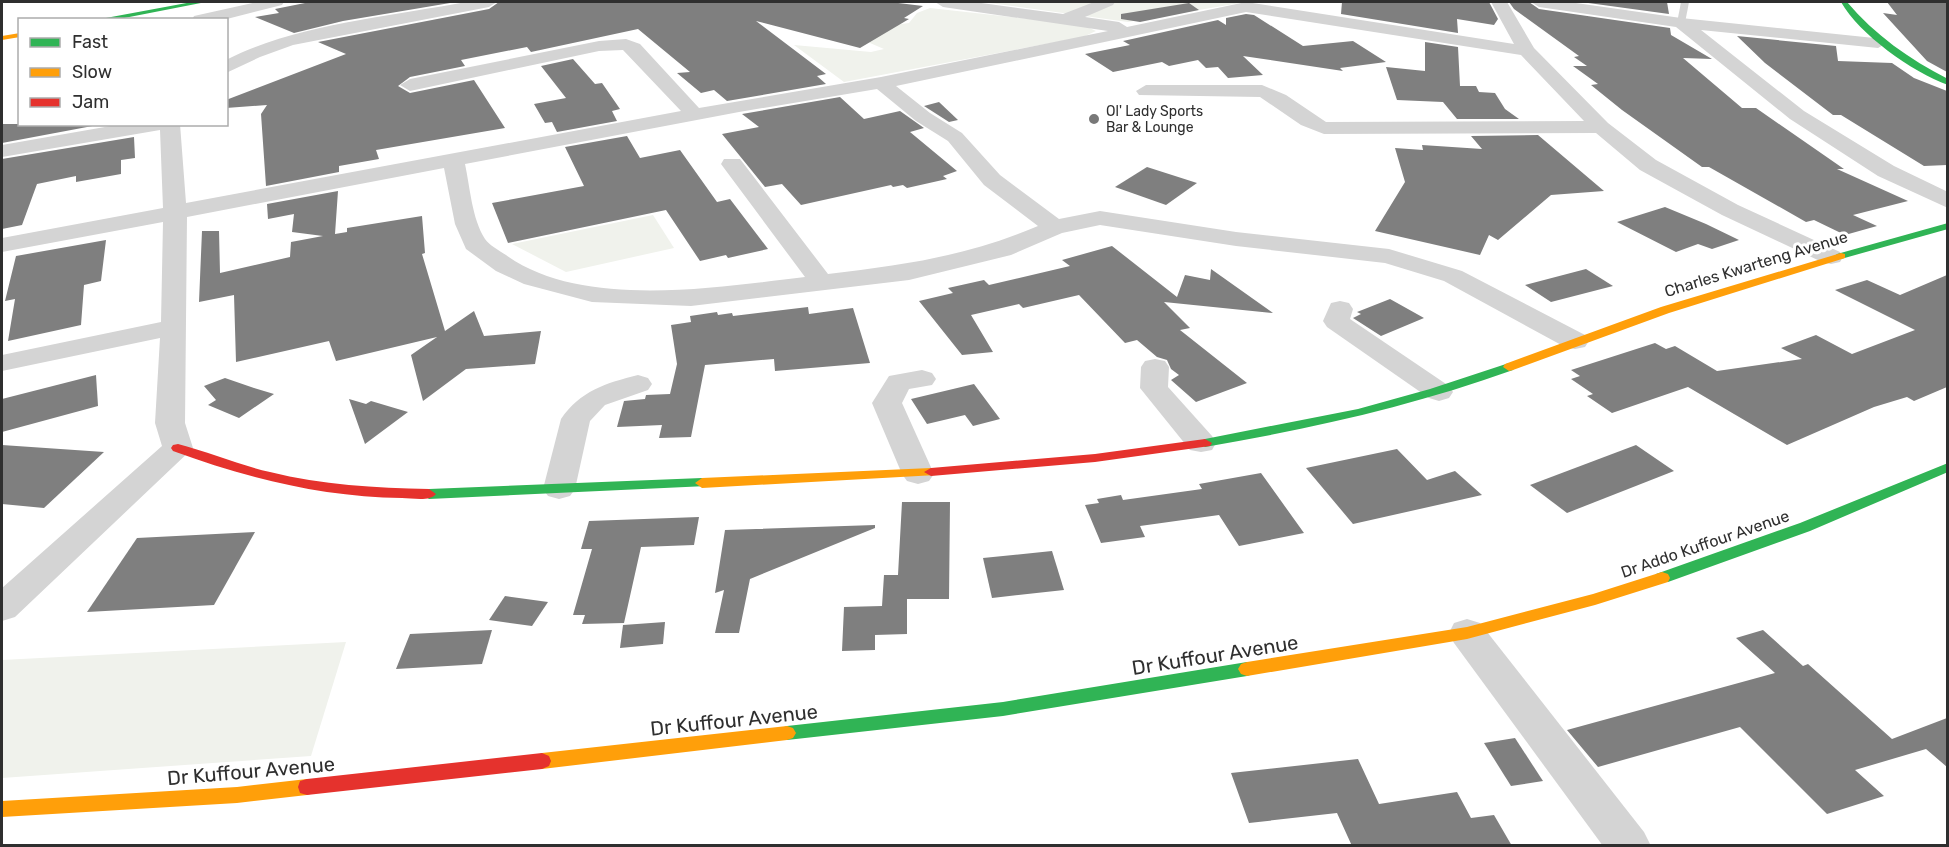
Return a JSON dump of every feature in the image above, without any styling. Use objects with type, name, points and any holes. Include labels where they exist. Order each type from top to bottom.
[{"type":"main road","points":[[110,18],[202,2]]},
{"type":"main road","points":[[1844,2],[1878,43],[1947,83]]},
{"type":"main road","points":[[2,38],[18,35]]},
{"type":"main road","name":"Charles Kwarteng Avenue","points":[[178,448],[257,475],[333,490],[438,495],[918,474],[1038,464],[1202,443],[1366,412],[1439,392],[1700,297],[1831,257],[1947,226]]},
{"type":"main road","name":"Dr Addo Kuffour Avenue","points":[[1467,633],[1595,599],[1693,568],[1805,527],[1947,467]]},
{"type":"main road","name":"Dr Kuffour Avenue","points":[[2,808],[237,795],[1003,710],[1467,633]]},
{"type":"street","points":[[208,18],[276,2]]},
{"type":"street","points":[[232,61],[289,41],[489,2]]},
{"type":"street","points":[[943,2],[1139,30]]},
{"type":"street","points":[[1065,19],[1107,2]]},
{"type":"street","points":[[1499,2],[1527,51],[1601,127],[1648,165],[1730,210],[1831,257]]},
{"type":"street","points":[[1539,2],[1579,4],[1681,22],[1878,43]]},
{"type":"street","points":[[2,245],[694,114],[881,82],[1236,9],[1259,7],[1527,51]]},
{"type":"street","points":[[1681,22],[1797,115],[1886,171],[1947,201]]},
{"type":"street","points":[[410,85],[599,46],[626,44],[634,48],[694,114]]},
{"type":"street","points":[[881,82],[923,117],[955,137],[967,148],[992,180],[1055,227]]},
{"type":"street","points":[[1146,91],[1262,91],[1275,95],[1312,124],[1324,128],[1601,127]]},
{"type":"street","points":[[2,151],[149,126]]},
{"type":"street","points":[[2,608],[178,448],[170,423],[175,212],[170,126]]},
{"type":"street","points":[[453,159],[467,224],[475,244],[505,266],[533,279],[592,294],[691,298],[909,272],[1002,250],[1055,227],[1100,218],[1236,240],[1349,250],[1389,256],[1453,276],[1575,341]]},
{"type":"street","points":[[732,164],[823,284]]},
{"type":"street","points":[[1340,309],[1336,321],[1439,392]]},
{"type":"street","points":[[2,363],[174,327]]},
{"type":"street","points":[[1155,367],[1154,388],[1202,443]]},
{"type":"street","points":[[918,474],[887,403],[899,382],[922,379]]},
{"type":"street","points":[[559,489],[576,419],[596,399],[638,384]]},
{"type":"street","points":[[1467,633],[1629,846]]},
{"type":"lane","points":[[1681,22],[1685,2]]},
{"type":"shaded area","points":[[983,2],[1246,2],[1128,22]]},
{"type":"shaded area","points":[[930,8],[1083,25],[1096,31],[1083,37],[844,82],[794,45],[871,52],[884,49],[870,43],[868,39],[886,26],[909,23],[917,13]]},
{"type":"shaded area","points":[[653,215],[674,248],[566,272],[512,244]]},
{"type":"shaded area","points":[[346,642],[311,756],[2,778],[2,660]]},
{"type":"building","points":[[310,2],[456,2],[343,21],[294,33],[255,17],[279,13],[275,9]]},
{"type":"building","points":[[499,2],[890,2],[923,6],[904,18],[909,19],[860,48],[756,21],[826,74],[817,76],[826,84],[727,101],[714,90],[701,93],[677,73],[690,72],[638,29],[531,52],[527,47],[461,60],[465,66],[410,77],[398,86],[410,93],[474,80],[505,128],[376,150],[379,159],[339,166],[339,172],[266,186],[261,114],[267,105],[228,108],[228,99],[346,54],[318,42],[489,9]]},
{"type":"building","points":[[1342,2],[1489,2],[1498,19],[1494,25],[1457,19],[1458,33],[1341,14]]},
{"type":"building","points":[[1509,2],[1529,2],[1539,9],[1670,28],[1671,35],[1712,59],[1683,58],[1742,108],[1756,108],[1844,169],[1837,169],[1908,201],[1853,215],[1877,226],[1845,235],[1814,220],[1806,222],[1709,167],[1702,167],[1622,110],[1591,85],[1598,84],[1573,66],[1587,66],[1574,57],[1579,56],[1514,9]]},
{"type":"building","points":[[1581,2],[1667,2],[1669,14]]},
{"type":"building","points":[[1887,2],[1947,2],[1947,72],[1927,61],[1883,13],[1897,15]]},
{"type":"building","points":[[1189,3],[1199,10],[1140,22],[1121,19],[1121,14]]},
{"type":"building","points":[[1246,14],[1254,15],[1303,46],[1353,41],[1386,62],[1340,68],[1343,71],[1243,56],[1263,75],[1228,78],[1218,67],[1206,68],[1198,60],[1169,66],[1162,62],[1113,72],[1085,54],[1130,45],[1123,41],[1218,20],[1226,25],[1226,18]]},
{"type":"building","points":[[1737,36],[1836,46],[1838,61],[1892,63],[1914,78],[1947,91],[1947,165],[1924,166],[1841,115],[1833,115],[1765,63]]},
{"type":"building","points":[[1425,42],[1458,47],[1460,86],[1476,86],[1479,92],[1495,93],[1505,109],[1519,119],[1457,119],[1443,102],[1397,100],[1386,67],[1425,71]]},
{"type":"building","points":[[573,59],[595,84],[602,83],[620,109],[612,111],[617,121],[557,132],[552,122],[545,123],[534,104],[566,98],[541,66]]},
{"type":"building","points":[[840,97],[864,119],[900,111],[924,128],[910,132],[957,171],[943,176],[947,179],[907,188],[903,185],[893,187],[891,185],[801,205],[782,184],[765,187],[722,134],[759,127],[742,114]]},
{"type":"building","points":[[939,102],[958,120],[949,122],[924,106]]},
{"type":"building","points":[[2,124],[92,126],[2,143]]},
{"type":"building","points":[[1538,135],[1604,191],[1551,195],[1498,240],[1489,235],[1480,255],[1375,231],[1405,182],[1395,148],[1423,150],[1422,145],[1482,149],[1471,136]]},
{"type":"building","points":[[627,136],[640,158],[680,150],[717,202],[730,199],[768,249],[728,258],[726,255],[700,261],[666,210],[508,243],[492,203],[584,186],[565,147]]},
{"type":"building","points":[[134,137],[135,158],[121,160],[121,174],[76,182],[76,176],[37,184],[22,225],[2,229],[2,159]]},
{"type":"building","points":[[1147,167],[1197,183],[1166,205],[1115,187]]},
{"type":"building","points":[[338,191],[335,234],[347,232],[347,228],[422,216],[425,253],[422,254],[445,331],[474,311],[484,336],[541,331],[535,364],[466,369],[423,401],[411,355],[437,337],[336,361],[329,341],[236,362],[234,295],[199,302],[202,231],[219,231],[220,273],[290,257],[291,242],[323,236],[292,232],[294,214],[268,219],[267,204]]},
{"type":"building","points":[[1665,207],[1739,240],[1712,249],[1698,244],[1676,252],[1617,222]]},
{"type":"building","points":[[106,240],[101,281],[84,285],[81,325],[8,341],[15,299],[5,301],[16,256]]},
{"type":"building","points":[[1112,246],[1177,297],[1185,275],[1210,280],[1211,269],[1273,313],[1164,302],[1190,328],[1180,330],[1247,383],[1196,402],[1171,380],[1179,375],[1171,369],[1167,360],[1157,357],[1137,340],[1125,343],[1079,295],[1023,308],[1019,304],[971,315],[993,352],[962,355],[919,301],[953,293],[948,288],[984,280],[989,285],[1070,266],[1062,260]]},
{"type":"building","points":[[1586,269],[1613,286],[1551,302],[1525,285]]},
{"type":"building","points":[[1947,275],[1947,387],[1914,401],[1907,397],[1874,407],[1787,445],[1688,387],[1612,413],[1587,396],[1593,394],[1571,379],[1580,376],[1571,370],[1655,343],[1666,349],[1675,346],[1717,371],[1802,359],[1781,348],[1816,335],[1852,354],[1915,330],[1835,290],[1867,280],[1900,295]]},
{"type":"building","points":[[1390,299],[1424,318],[1381,336],[1353,318],[1361,314],[1357,312]]},
{"type":"building","points":[[808,307],[809,314],[853,308],[870,363],[775,371],[774,359],[705,365],[691,437],[659,438],[662,425],[617,427],[624,401],[645,399],[646,395],[670,394],[677,364],[671,325],[691,322],[690,316],[717,312],[718,315],[732,313],[733,316]]},
{"type":"building","points":[[96,375],[98,406],[2,432],[2,399]]},
{"type":"building","points":[[225,378],[274,394],[239,418],[208,405],[216,400],[204,386]]},
{"type":"building","points":[[974,384],[1000,419],[973,426],[965,415],[927,424],[911,399]]},
{"type":"building","points":[[349,399],[366,404],[371,401],[408,412],[365,444]]},
{"type":"building","points":[[2,445],[104,452],[44,508],[2,504]]},
{"type":"building","points":[[1636,445],[1674,471],[1567,513],[1530,485]]},
{"type":"building","points":[[1397,449],[1427,480],[1455,471],[1482,495],[1353,524],[1306,468]]},
{"type":"building","points":[[1261,473],[1304,533],[1239,546],[1219,515],[1140,526],[1145,537],[1101,543],[1085,505],[1099,503],[1097,499],[1121,495],[1123,500],[1202,489],[1199,484]]},
{"type":"building","points":[[902,502],[950,502],[949,599],[907,599],[907,634],[875,635],[875,650],[842,651],[844,607],[882,606],[884,575],[898,575]]},
{"type":"building","points":[[699,517],[694,545],[641,547],[624,623],[582,624],[585,615],[573,615],[592,549],[581,549],[589,521]]},
{"type":"building","points":[[875,525],[875,528],[750,579],[739,633],[715,633],[724,590],[715,593],[725,530]]},
{"type":"building","points":[[255,532],[214,605],[87,612],[137,538]]},
{"type":"building","points":[[1052,551],[1064,590],[992,598],[983,558]]},
{"type":"building","points":[[505,596],[548,602],[532,626],[489,620]]},
{"type":"building","points":[[665,622],[663,644],[620,648],[623,625]]},
{"type":"building","points":[[492,630],[482,664],[396,669],[410,634]]},
{"type":"building","points":[[1763,630],[1803,666],[1808,664],[1892,739],[1947,718],[1947,767],[1926,749],[1855,770],[1884,796],[1827,814],[1740,727],[1598,767],[1567,730],[1775,673],[1736,638]]},
{"type":"building","points":[[1515,738],[1543,781],[1511,786],[1484,743]]},
{"type":"building","points":[[1358,759],[1379,804],[1457,792],[1471,818],[1494,815],[1512,846],[1352,846],[1337,813],[1249,823],[1231,773]]},
{"type":"traffic: fast","points":[[110,18],[202,2]]},
{"type":"traffic: fast","points":[[1844,2],[1879,39],[1948,83]]},
{"type":"traffic: fast","points":[[1841,256],[1948,226]]},
{"type":"traffic: fast","points":[[1205,443],[1282,429],[1397,403],[1509,367]]},
{"type":"traffic: fast","points":[[1662,578],[1805,527],[1948,467]]},
{"type":"traffic: fast","points":[[429,494],[702,483]]},
{"type":"traffic: fast","points":[[787,733],[1003,709],[1247,669]]},
{"type":"traffic: slow","points":[[2,38],[18,35]]},
{"type":"traffic: slow","points":[[1509,367],[1665,310],[1841,256]]},
{"type":"traffic: slow","points":[[702,483],[931,472]]},
{"type":"traffic: slow","points":[[1247,669],[1467,633],[1595,599],[1662,578]]},
{"type":"traffic: slow","points":[[542,761],[787,733]]},
{"type":"traffic: slow","points":[[2,809],[237,795],[307,787]]},
{"type":"traffic: jam","points":[[931,472],[1095,458],[1205,443]]},
{"type":"traffic: jam","points":[[178,448],[241,469],[301,483],[363,491],[429,494]]},
{"type":"traffic: jam","points":[[307,787],[542,761]]},
{"type":"place","name":"Ol' Lady Sports Bar & Lounge","points":[[1094,119]]}]
